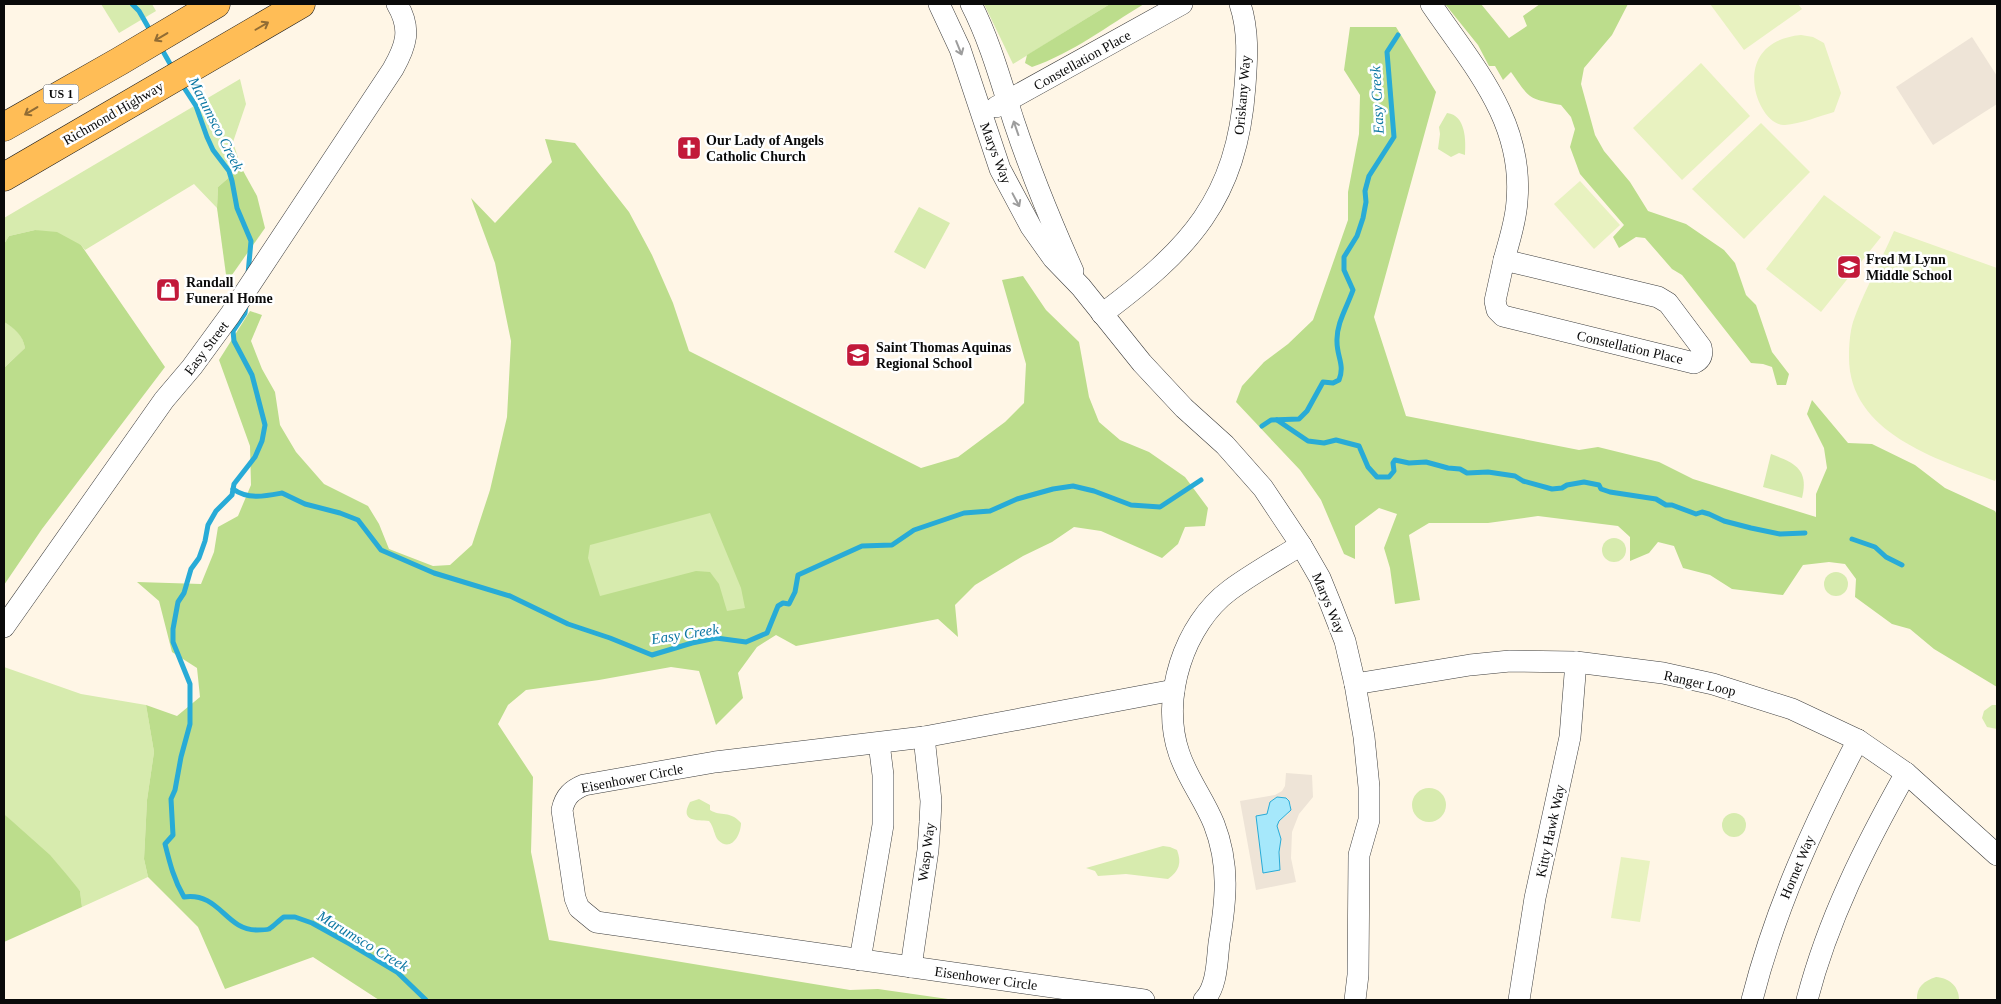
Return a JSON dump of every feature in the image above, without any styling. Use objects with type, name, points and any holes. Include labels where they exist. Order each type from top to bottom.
[{"type":"main road","name":"Richmond Highway","points":[[4,177],[140,96],[301,4]]},
{"type":"main road","name":"US 1","points":[[4,127],[209,8]]},
{"type":"street","name":"Easy Street","points":[[4,627],[164,400],[192,367],[230,315],[394,69],[402,54],[406,28],[398,4]]},
{"type":"street","name":"Marys Way","points":[[939,4],[960,50],[1000,169],[1022,212],[1053,258],[1080,287],[1142,363],[1184,408],[1225,445],[1272,499],[1320,578],[1345,641],[1355,684],[1364,737],[1370,808],[1367,830],[1359,855],[1358,967],[1355,1000]]},
{"type":"street","name":"Marys Way","points":[[971,4],[998,71],[1046,212],[1080,287]]},
{"type":"street","name":"Constellation Place","points":[[982,114],[1182,4]]},
{"type":"street","name":"Oriskany Way","points":[[1102,314],[1137,288],[1170,258],[1194,232],[1219,193],[1232,164],[1238,143],[1243,110],[1247,60],[1246,35],[1240,4]]},
{"type":"street","name":"Constellation Place","points":[[1431,4],[1493,96],[1506,120],[1514,146],[1518,173],[1518,200],[1504,260],[1495,301],[1497,310],[1503,316],[1694,362],[1700,360],[1703,354],[1701,347],[1668,302],[1658,297],[1504,260]]},
{"type":"street","points":[[1204,1000],[1212,988],[1226,902],[1226,875],[1222,848],[1213,823],[1187,774],[1178,751],[1173,710],[1174,690],[1179,666],[1187,643],[1215,603],[1230,590],[1301,545]]},
{"type":"street","name":"Ranger Loop","points":[[1355,684],[1470,665],[1510,661],[1576,662],[1662,673],[1713,684],[1792,709],[1858,740],[1906,773],[1997,855]]},
{"type":"street","name":"Kitty Hawk Way","points":[[1519,1000],[1535,898],[1570,737],[1576,662]]},
{"type":"street","name":"Eisenhower Circle","points":[[1144,1000],[596,922],[579,908],[575,898],[562,810],[564,802],[570,793],[584,785],[714,762],[924,736],[1174,690]]},
{"type":"street","name":"Wasp Way","points":[[911,967],[928,850],[930,822],[931,801],[924,736]]},
{"type":"street","name":"Hornet Way","points":[[1752,1000],[1779,911],[1809,838],[1858,740]]},
{"type":"street","points":[[860,960],[883,825],[883,775],[879,743]]},
{"type":"street","points":[[1807,1000],[1832,922],[1846,886],[1879,820],[1906,773]]},
{"type":"green space","points":[[101,4],[152,4],[156,11],[119,33]]},
{"type":"green space","points":[[984,4],[1110,4],[1013,64]]},
{"type":"green space","points":[[1110,4],[1144,4],[1062,54],[1032,67],[1025,63],[1027,55]]},
{"type":"green space","points":[[1445,4],[1481,4],[1509,38],[1527,26],[1523,16],[1540,4],[1628,4],[1612,35],[1584,68],[1581,84],[1595,135],[1604,151],[1630,182],[1648,211],[1686,224],[1724,250],[1735,263],[1746,295],[1756,305],[1772,352],[1789,374],[1786,385],[1777,385],[1772,367],[1751,363],[1682,275],[1672,269],[1645,238],[1636,237],[1619,248],[1613,237],[1624,225],[1580,174],[1570,147],[1575,129],[1571,117],[1561,105],[1536,99],[1527,93],[1511,72],[1503,80],[1495,66],[1489,66],[1478,45]]},
{"type":"green space","points":[[1710,4],[1798,4],[1802,9],[1744,50]]},
{"type":"green space","points":[[1350,27],[1396,27],[1436,92],[1374,317],[1406,416],[1579,450],[1598,447],[1659,462],[1693,479],[1816,517],[1816,494],[1827,468],[1824,448],[1807,414],[1812,400],[1848,443],[1872,444],[1915,465],[1945,488],[1995,511],[1997,515],[1997,687],[1934,649],[1910,629],[1892,624],[1855,597],[1856,579],[1845,564],[1829,562],[1803,565],[1783,595],[1732,589],[1710,575],[1683,568],[1674,546],[1658,542],[1649,553],[1630,561],[1630,537],[1618,526],[1538,516],[1488,523],[1429,523],[1409,535],[1420,600],[1395,604],[1390,568],[1384,548],[1397,514],[1379,508],[1355,526],[1355,559],[1344,554],[1321,500],[1300,470],[1236,402],[1242,386],[1264,362],[1288,344],[1313,320],[1348,220],[1348,192],[1359,134],[1360,95],[1344,70]]},
{"type":"green space","points":[[1801,35],[1813,37],[1824,43],[1841,93],[1834,112],[1803,122],[1785,125],[1775,122],[1765,113],[1758,99],[1754,83],[1756,67],[1763,52],[1778,41]]},
{"type":"green space","points":[[1701,63],[1750,116],[1682,180],[1633,128]]},
{"type":"green space","points":[[240,79],[246,104],[233,142],[241,167],[218,187],[217,208],[194,184],[85,250],[81,245],[35,230],[9,236],[4,244],[4,218]]},
{"type":"green space","points":[[1447,113],[1458,118],[1464,130],[1465,155],[1459,153],[1451,157],[1438,149],[1439,127]]},
{"type":"green space","points":[[1761,123],[1810,172],[1744,239],[1692,189]]},
{"type":"green space","points":[[545,139],[575,143],[629,212],[652,255],[673,303],[689,351],[921,468],[958,457],[1005,422],[1024,403],[1026,364],[1002,280],[1023,276],[1046,310],[1079,342],[1089,397],[1099,422],[1120,440],[1149,452],[1185,477],[1208,508],[1205,526],[1185,527],[1178,544],[1162,558],[1101,531],[1074,527],[1052,542],[1023,556],[975,585],[955,605],[958,637],[938,619],[796,646],[776,635],[757,647],[738,673],[743,698],[716,725],[699,671],[671,667],[599,680],[526,690],[508,705],[498,724],[533,777],[531,852],[549,940],[850,990],[878,989],[955,1000],[379,1000],[313,957],[225,989],[198,927],[148,877],[144,859],[147,800],[154,752],[146,705],[177,716],[200,697],[197,668],[172,652],[159,601],[137,582],[201,584],[214,552],[218,527],[238,516],[251,485],[250,446],[219,360],[250,311],[262,315],[251,341],[262,369],[275,392],[280,425],[296,452],[324,484],[368,506],[379,524],[389,549],[433,566],[450,565],[472,545],[490,490],[507,417],[511,341],[495,263],[471,198],[495,223],[552,162]],"holes":[[[710,513],[741,588],[745,608],[727,611],[719,584],[710,572],[696,571],[600,596],[588,558],[590,545]]]},
{"type":"green space","points":[[241,167],[257,196],[265,228],[227,282],[217,208],[218,187]]},
{"type":"green space","points":[[1580,181],[1620,225],[1594,249],[1554,204]]},
{"type":"green space","points":[[1824,195],[1881,237],[1821,312],[1766,269]]},
{"type":"green space","points":[[919,207],[950,223],[925,269],[894,252]]},
{"type":"green space","points":[[35,230],[57,232],[81,245],[165,367],[42,529],[4,585],[4,368],[25,348],[17,332],[4,322],[4,244],[9,236]]},
{"type":"green space","points":[[1894,231],[1997,268],[1997,475],[1995,481],[1923,452],[1900,439],[1879,424],[1863,405],[1853,383],[1849,356],[1853,322]]},
{"type":"green space","points":[[4,322],[18,332],[25,348],[4,368]]},
{"type":"green space","points":[[1771,454],[1798,468],[1803,480],[1802,498],[1763,487]]},
{"type":"green space","points":[[728,505],[760,615],[597,622],[574,546]]},
{"type":"green space","points":[[1614,538],[1623,541],[1626,550],[1623,559],[1614,562],[1605,559],[1602,550],[1605,541]]},
{"type":"green space","points":[[1836,572],[1845,575],[1848,584],[1845,593],[1836,596],[1827,593],[1824,584],[1827,575]]},
{"type":"green space","points":[[4,667],[81,694],[146,705],[154,752],[147,800],[144,859],[148,877],[82,907],[80,891],[4,814]]},
{"type":"green space","points":[[1992,705],[1997,705],[1997,729],[1987,727],[1982,718],[1984,711]]},
{"type":"green space","points":[[1429,788],[1441,793],[1446,805],[1441,817],[1429,822],[1417,817],[1412,805],[1417,793]]},
{"type":"green space","points":[[699,799],[710,805],[710,810],[733,816],[741,823],[741,828],[734,841],[727,845],[723,843],[718,840],[709,821],[695,820],[688,817],[687,809],[690,802]]},
{"type":"green space","points":[[1734,813],[1743,816],[1746,825],[1743,834],[1734,837],[1725,834],[1722,825],[1725,816]]},
{"type":"green space","points":[[4,814],[50,855],[67,875],[80,891],[82,907],[4,942]]},
{"type":"green space","points":[[1163,846],[1177,850],[1179,859],[1177,870],[1168,879],[1126,874],[1098,876],[1095,871],[1086,868]]},
{"type":"green space","points":[[1621,857],[1650,861],[1640,922],[1611,918]]},
{"type":"green space","points":[[1936,977],[1949,981],[1955,987],[1959,1000],[1917,1000],[1919,988],[1928,980]]},
{"type":"shaded area","points":[[1972,37],[1997,76],[1997,104],[1933,145],[1896,87]]},
{"type":"shaded area","points":[[1286,773],[1312,775],[1313,797],[1299,814],[1292,832],[1291,858],[1296,882],[1256,890],[1240,801],[1275,795],[1282,791],[1285,786]],"holes":[[[1277,797],[1286,798],[1291,806],[1288,814],[1279,821],[1277,826],[1280,835],[1279,859],[1267,814],[1270,802]]]},
{"type":"water","points":[[1277,797],[1286,798],[1289,801],[1291,810],[1279,821],[1277,826],[1281,839],[1279,852],[1280,870],[1263,873],[1256,816],[1267,814],[1270,802]]},
{"type":"waterway","name":"Marumsco Creek","points":[[132,4],[139,11],[151,32]]},
{"type":"waterway","name":"Easy Creek","points":[[1262,426],[1271,420],[1299,419],[1307,411],[1323,382],[1333,383],[1339,380],[1341,375],[1337,335],[1340,322],[1353,290],[1344,270],[1344,257],[1357,236],[1363,218],[1366,202],[1365,191],[1369,176],[1394,137],[1387,52],[1398,35]]},
{"type":"waterway","name":"Marumsco Creek","points":[[160,46],[173,69]]},
{"type":"waterway","name":"Marumsco Creek","points":[[181,83],[196,106],[213,150],[229,171],[237,208],[251,241],[248,274]]},
{"type":"waterway","name":"Marumsco Creek","points":[[246,305],[245,313],[233,331],[234,341],[252,375],[265,425],[262,441],[255,457],[234,484],[232,495],[216,511],[208,525],[199,558],[191,569],[184,593],[178,602],[173,629],[173,642],[190,684],[190,724],[175,790],[171,799],[173,835],[165,844],[175,878],[184,897],[196,897],[206,900],[237,924],[246,928],[257,930],[269,929],[284,917],[295,917],[312,923],[397,972],[426,1000]]},
{"type":"waterway","points":[[1277,420],[1308,441],[1324,443],[1336,440],[1359,446],[1368,467],[1377,477],[1389,477],[1394,471],[1393,463],[1395,460],[1409,463],[1426,462],[1460,469],[1467,473],[1488,472],[1515,476],[1523,481],[1552,489],[1584,482],[1599,485],[1601,489],[1610,492],[1656,499],[1666,505],[1672,505],[1696,514],[1702,512],[1724,521],[1751,528],[1780,534],[1805,533]]},
{"type":"waterway","name":"Easy Creek","points":[[233,489],[251,496],[282,493],[305,504],[358,520],[381,550],[434,573],[510,596],[568,624],[652,655],[716,638],[746,642],[767,633],[778,606],[783,603],[789,604],[795,592],[798,575],[862,546],[892,545],[914,530],[964,513],[990,511],[1017,499],[1053,489],[1073,486],[1094,491],[1131,505],[1160,507],[1201,480]]},
{"type":"waterway","points":[[1852,539],[1875,547],[1886,557],[1902,565]]},
{"type":"place","name":"Our Lady of Angels Catholic Church","points":[[689,148]]},
{"type":"place","name":"Fred M Lynn Middle School","points":[[1849,267]]},
{"type":"place","name":"Randall Funeral Home","points":[[168,290]]},
{"type":"place","name":"Saint Thomas Aquinas Regional School","points":[[858,355]]}]
